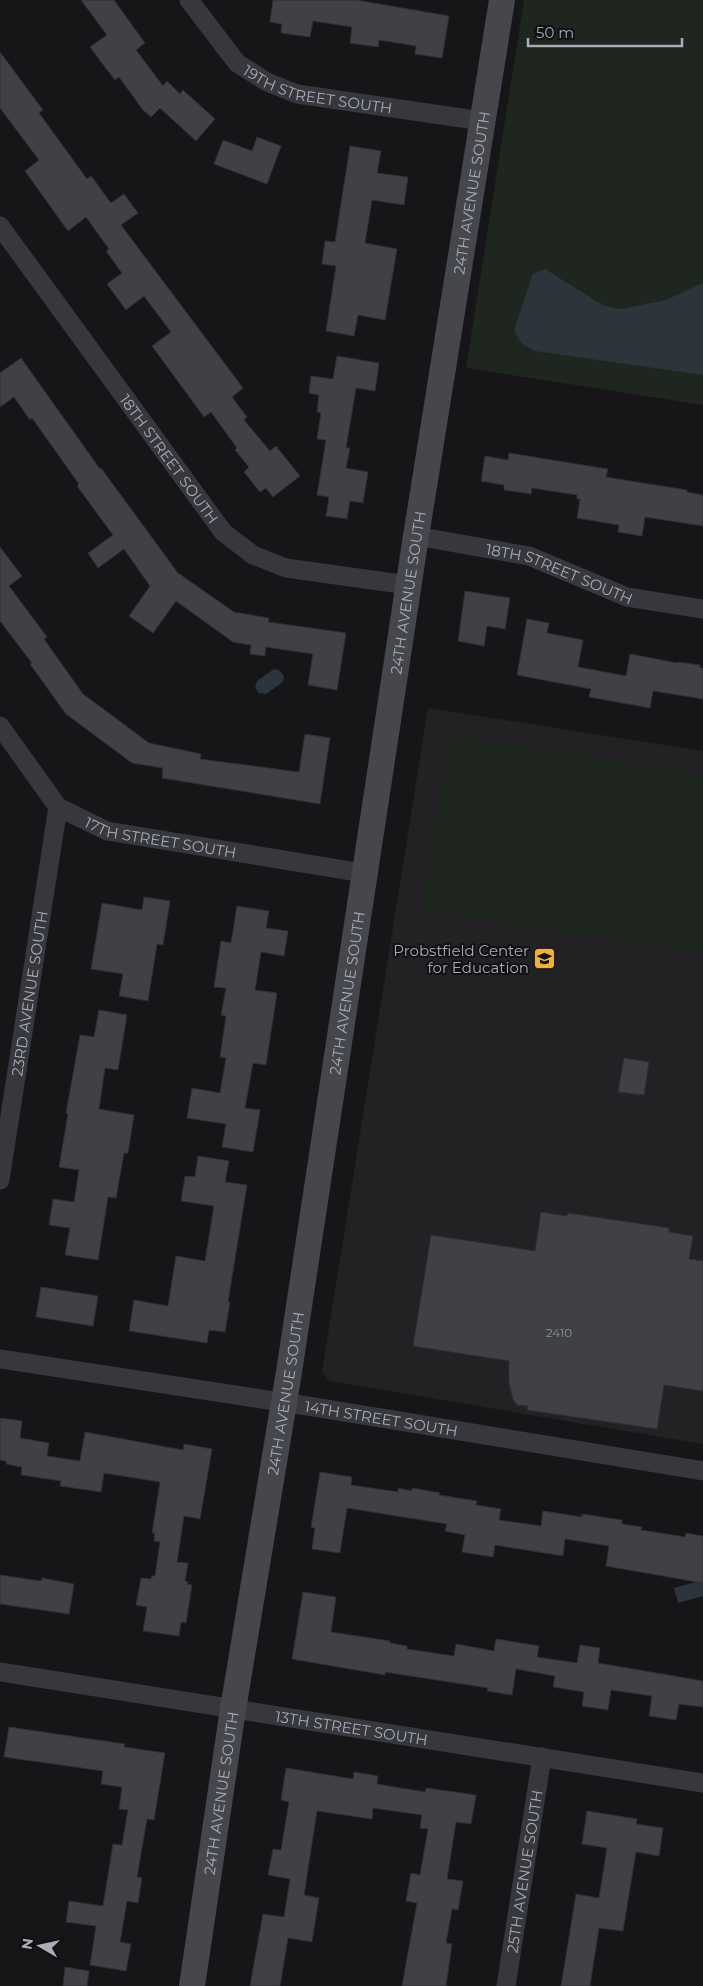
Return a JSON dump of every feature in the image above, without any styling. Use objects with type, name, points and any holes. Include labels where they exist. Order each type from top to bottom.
[{"type":"street","name":"19TH STREET SOUTH","points":[[189,0],[237,63],[267,82],[297,94],[482,121]]},
{"type":"street","name":"24TH AVENUE SOUTH","points":[[192,1986],[233,1709],[284,1402],[408,585],[502,0]]},
{"type":"street","name":"18TH STREET SOUTH","points":[[0,226],[223,532],[252,555],[286,568],[408,585]]},
{"type":"street","name":"18TH STREET SOUTH","points":[[416,536],[530,556],[627,597],[703,609]]},
{"type":"street","name":"17TH STREET SOUTH","points":[[0,726],[58,807],[107,831],[364,874]]},
{"type":"street","name":"23RD AVENUE SOUTH","points":[[0,1180],[58,807]]},
{"type":"street","name":"14TH STREET SOUTH","points":[[0,1358],[284,1402],[703,1471]]},
{"type":"street","name":"13TH STREET SOUTH","points":[[0,1672],[703,1783]]},
{"type":"street","name":"25TH AVENUE SOUTH","points":[[506,1986],[542,1757]]},
{"type":"shaded area","points":[[524,0],[703,0],[703,405],[466,368]]},
{"type":"shaded area","points":[[545,269],[604,306],[622,309],[666,300],[703,283],[703,375],[535,351],[521,343],[514,330],[533,274]]},
{"type":"shaded area","points":[[274,669],[279,670],[284,676],[283,682],[266,694],[259,693],[255,688],[257,681]]},
{"type":"shaded area","name":"Probstfield Center for Education","points":[[428,708],[703,751],[703,1444],[329,1381],[322,1372]]},
{"type":"shaded area","points":[[449,735],[703,774],[703,954],[421,911]]},
{"type":"shaded area","points":[[703,1580],[703,1596],[678,1603],[674,1588]]},
{"type":"building","points":[[81,0],[114,0],[145,43],[136,50],[163,86],[167,81],[180,94],[183,90],[215,119],[196,141],[160,108],[151,117],[143,110],[119,77],[115,80],[90,47],[107,35]]},
{"type":"building","points":[[273,0],[356,0],[449,16],[442,58],[415,54],[416,46],[379,40],[378,47],[350,43],[352,27],[313,21],[310,37],[281,33],[282,24],[270,22]]},
{"type":"building","points":[[0,52],[43,110],[39,113],[87,179],[91,176],[111,203],[124,194],[138,213],[121,225],[243,388],[232,397],[247,417],[244,420],[270,451],[276,446],[300,476],[273,497],[266,488],[260,492],[244,472],[249,467],[235,450],[237,448],[211,412],[204,417],[152,346],[171,332],[144,296],[126,310],[107,284],[122,273],[106,251],[109,249],[86,217],[68,231],[25,171],[39,160],[0,108]]},
{"type":"building","points":[[257,137],[281,146],[267,184],[214,164],[223,140],[252,151]]},
{"type":"building","points":[[350,146],[381,151],[377,173],[408,177],[404,205],[372,200],[365,243],[397,249],[385,320],[358,315],[354,336],[326,331],[336,266],[322,264],[325,241],[335,242]]},
{"type":"building","points":[[337,356],[379,363],[375,391],[356,388],[346,448],[350,448],[346,468],[368,472],[363,503],[350,501],[347,519],[326,516],[329,497],[317,495],[326,440],[317,439],[321,413],[317,412],[319,395],[309,393],[311,376],[333,379]]},
{"type":"building","points":[[21,358],[100,469],[178,573],[234,612],[269,618],[268,622],[346,633],[337,690],[308,685],[313,654],[266,647],[265,656],[250,654],[251,645],[233,642],[176,601],[153,633],[129,616],[150,586],[124,549],[98,568],[88,553],[113,535],[77,486],[79,484],[32,418],[30,420],[14,397],[0,407],[0,373]]},
{"type":"building","points":[[509,453],[608,469],[606,477],[687,490],[687,492],[703,495],[703,526],[645,517],[642,536],[618,532],[619,525],[577,518],[580,499],[577,499],[577,495],[532,488],[531,494],[504,490],[504,485],[481,481],[485,456],[508,460]]},
{"type":"building","points":[[0,547],[22,576],[9,586],[47,637],[44,639],[83,694],[149,743],[201,754],[200,759],[299,772],[305,734],[330,738],[320,804],[162,778],[163,768],[132,763],[66,714],[30,664],[32,663],[0,621]]},
{"type":"building","points":[[465,591],[510,598],[505,629],[487,626],[484,646],[458,641]]},
{"type":"building","points":[[527,619],[549,623],[547,633],[583,640],[578,667],[626,676],[630,654],[677,663],[700,665],[700,668],[703,668],[703,699],[653,691],[650,708],[589,697],[591,689],[517,675]]},
{"type":"building","points":[[144,897],[170,901],[163,945],[157,944],[148,1001],[119,996],[123,974],[91,969],[102,903],[142,910]]},
{"type":"building","points":[[237,906],[269,911],[266,928],[288,931],[284,956],[261,952],[255,990],[277,993],[266,1065],[253,1063],[245,1108],[260,1110],[253,1152],[222,1147],[226,1124],[187,1118],[192,1088],[220,1093],[226,1058],[220,1057],[226,1016],[221,1015],[226,988],[214,987],[221,941],[231,943]]},
{"type":"building","points":[[99,1010],[127,1015],[118,1070],[105,1068],[99,1109],[134,1115],[128,1153],[124,1153],[116,1198],[108,1197],[98,1260],[65,1255],[70,1228],[49,1225],[53,1199],[74,1202],[79,1170],[59,1167],[68,1114],[66,1113],[80,1035],[94,1037]]},
{"type":"building","points":[[624,1058],[649,1062],[644,1095],[618,1092]]},
{"type":"building","points":[[198,1156],[229,1161],[225,1182],[247,1185],[225,1332],[209,1330],[207,1343],[129,1331],[134,1300],[168,1306],[176,1256],[205,1261],[214,1206],[181,1201],[185,1176],[195,1177]]},
{"type":"building","points":[[541,1212],[567,1216],[568,1213],[669,1228],[669,1232],[693,1236],[689,1259],[703,1261],[703,1391],[664,1385],[657,1429],[527,1410],[528,1406],[517,1405],[513,1399],[509,1383],[509,1361],[413,1346],[431,1235],[535,1251]]},
{"type":"building","points":[[41,1287],[98,1296],[93,1326],[36,1317]]},
{"type":"building","points":[[0,1418],[22,1421],[20,1438],[49,1443],[47,1456],[80,1461],[85,1432],[183,1450],[184,1444],[212,1449],[200,1519],[184,1516],[177,1562],[188,1563],[185,1581],[188,1582],[187,1584],[192,1585],[186,1623],[181,1622],[179,1636],[143,1631],[147,1607],[136,1605],[141,1578],[151,1579],[152,1576],[155,1576],[160,1542],[154,1541],[155,1533],[152,1533],[160,1482],[104,1473],[101,1492],[60,1486],[61,1481],[21,1475],[22,1467],[6,1464],[6,1461],[0,1460]]},
{"type":"building","points":[[320,1472],[352,1477],[351,1485],[398,1492],[398,1488],[412,1491],[412,1488],[440,1493],[439,1495],[477,1501],[476,1505],[501,1509],[499,1520],[541,1526],[543,1511],[582,1517],[582,1514],[622,1520],[622,1524],[642,1527],[641,1530],[685,1537],[686,1533],[703,1536],[703,1583],[606,1566],[609,1546],[565,1539],[563,1556],[495,1545],[493,1557],[462,1552],[465,1535],[445,1531],[447,1524],[347,1508],[340,1553],[312,1549],[315,1528],[311,1527]]},
{"type":"building","points":[[0,1575],[41,1581],[42,1578],[74,1584],[69,1614],[0,1604]]},
{"type":"building","points":[[303,1592],[336,1597],[331,1632],[390,1641],[390,1643],[407,1646],[407,1649],[454,1656],[456,1644],[494,1651],[496,1639],[539,1646],[537,1657],[577,1663],[580,1645],[600,1648],[598,1663],[703,1681],[703,1707],[679,1704],[676,1720],[649,1716],[652,1696],[611,1690],[608,1710],[582,1706],[584,1692],[553,1687],[555,1676],[516,1669],[512,1695],[487,1691],[488,1688],[385,1672],[385,1675],[292,1659]]},
{"type":"building","points":[[9,1727],[125,1744],[124,1747],[165,1753],[154,1820],[147,1819],[137,1877],[142,1878],[138,1903],[127,1901],[120,1942],[131,1944],[126,1971],[90,1965],[96,1926],[66,1922],[69,1901],[103,1906],[113,1844],[122,1845],[128,1810],[119,1809],[122,1787],[101,1784],[103,1771],[4,1757]]},
{"type":"building","points":[[286,1768],[353,1779],[354,1772],[378,1776],[377,1784],[425,1792],[426,1788],[476,1795],[471,1824],[456,1822],[447,1879],[463,1881],[458,1910],[452,1909],[446,1943],[452,1944],[446,1986],[402,1986],[417,1903],[406,1901],[411,1873],[420,1875],[428,1829],[420,1828],[422,1815],[373,1808],[372,1819],[317,1811],[304,1895],[319,1898],[312,1942],[288,1938],[280,1986],[250,1986],[263,1914],[284,1917],[290,1879],[268,1875],[273,1849],[281,1850],[289,1802],[281,1800]]},
{"type":"building","points":[[587,1811],[637,1819],[636,1824],[663,1828],[659,1856],[636,1852],[623,1931],[599,1928],[590,1986],[561,1986],[576,1894],[599,1898],[607,1848],[582,1844]]},
{"type":"building","points":[[65,1967],[89,1971],[87,1986],[63,1986]]},
{"type":"place","name":"Probstfield Center for Education","points":[[545,959]]}]
